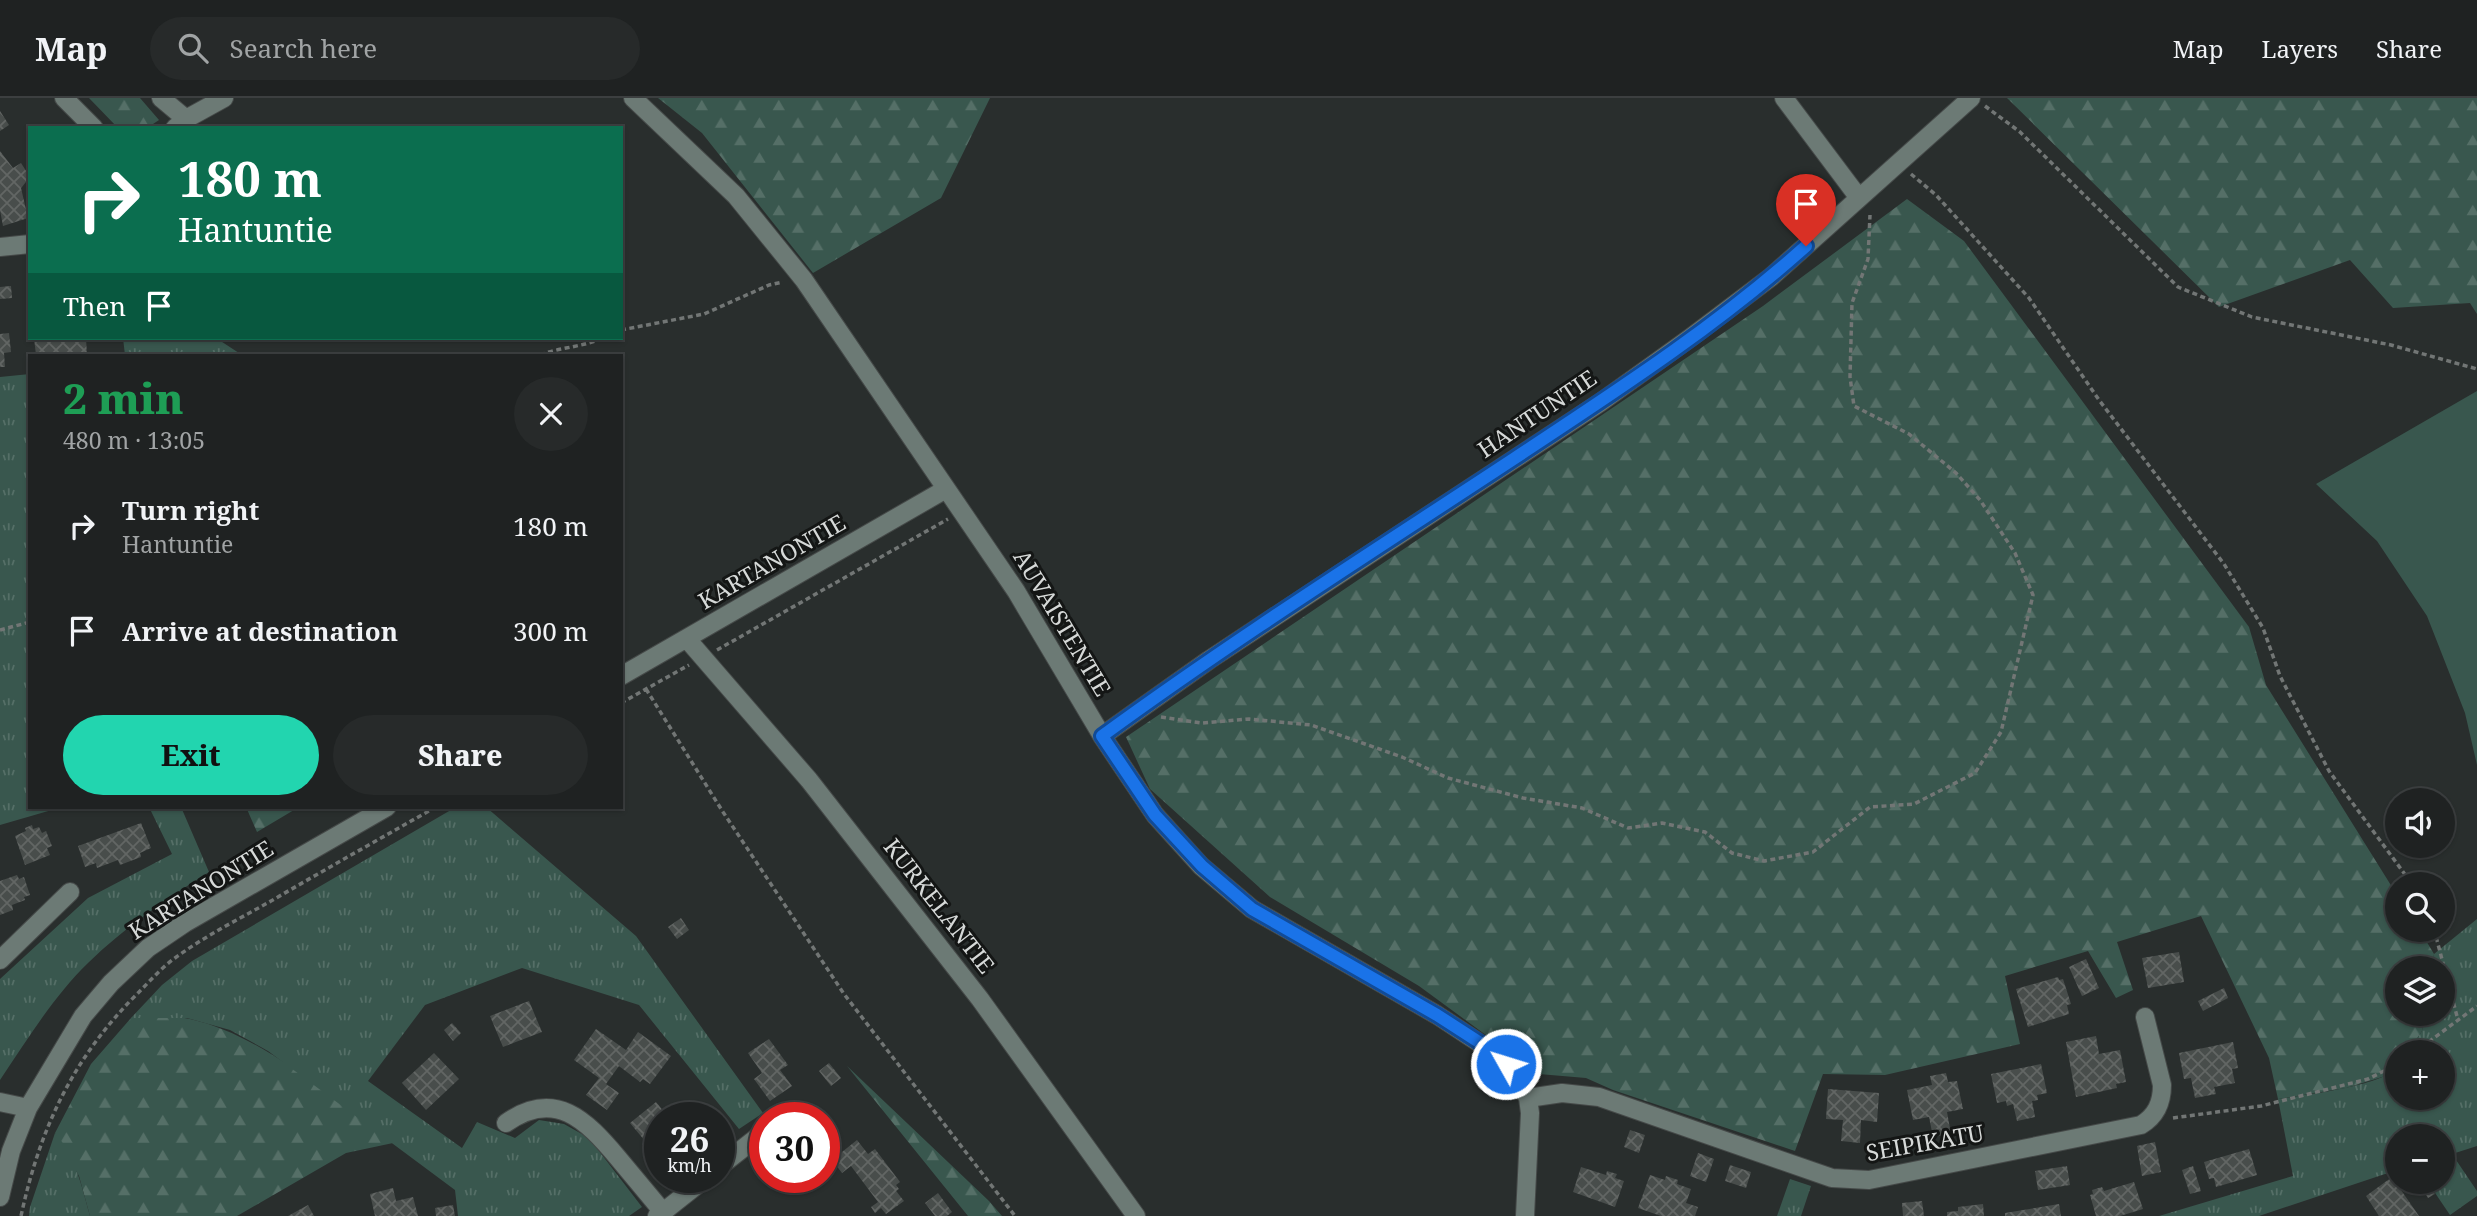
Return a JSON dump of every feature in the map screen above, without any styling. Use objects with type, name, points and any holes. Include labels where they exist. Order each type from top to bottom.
[{"type":"street","points":[[64,98],[92,126]]},
{"type":"street","points":[[161,98],[181,123],[224,98]]},
{"type":"street","name":"AUVAISTENTIE","points":[[633,98],[736,196],[804,280],[1016,591],[1102,736],[1155,815],[1202,866],[1252,909],[1437,1015],[1485,1046],[1514,1074],[1528,1098],[1531,1129],[1525,1216]]},
{"type":"street","points":[[1784,98],[1865,193]]},
{"type":"street","name":"HANTUNTIE","points":[[1102,736],[1209,660],[1623,386],[1771,277],[1899,163],[1978,101]]},
{"type":"street","points":[[0,247],[28,244]]},
{"type":"street","name":"KARTANONTIE","points":[[623,675],[946,489]]},
{"type":"street","name":"KURKELANTIE","points":[[687,639],[809,780],[971,988],[1136,1216]]},
{"type":"street","name":"KARTANONTIE","points":[[0,1197],[12,1150],[28,1108],[83,1016],[111,983],[148,948],[185,923],[384,809]]},
{"type":"street","points":[[0,960],[70,892]]},
{"type":"street","points":[[2145,1017],[2162,1085],[2159,1106],[2154,1114]]},
{"type":"street","name":"SEIPIKATU","points":[[1528,1098],[1562,1093],[1599,1097],[1832,1178],[1855,1180],[2130,1129],[2141,1125],[2154,1114]]},
{"type":"street","points":[[0,1102],[28,1108]]},
{"type":"street","points":[[506,1123],[521,1112],[539,1108],[556,1108],[571,1113],[598,1134],[660,1214],[687,1193]]},
{"type":"street","points":[[735,1154],[749,1144]]},
{"type":"path","points":[[1978,101],[2020,132],[2178,287],[2252,317],[2391,345],[2477,369]]},
{"type":"path","points":[[1899,163],[1936,195],[2029,298],[2099,400],[2224,564],[2263,628],[2280,676],[2329,771],[2403,872]]},
{"type":"path","points":[[1133,713],[1202,723],[1249,719],[1311,725],[1402,757],[1448,778],[1523,798],[1582,808],[1628,828],[1662,823],[1705,832],[1732,853],[1764,860],[1813,852],[1870,807],[1914,804],[1975,773],[2001,732],[2033,595],[2015,553],[1980,500],[1956,473],[1909,434],[1854,406],[1850,377],[1852,303],[1868,259],[1865,193]]},
{"type":"path","points":[[623,330],[704,314],[769,285],[804,280]]},
{"type":"path","points":[[542,354],[560,347],[589,344],[598,340]]},
{"type":"path","points":[[734,640],[962,511]]},
{"type":"path","points":[[0,630],[28,623]]},
{"type":"path","points":[[623,702],[661,681]]},
{"type":"path","points":[[646,689],[844,994],[1015,1216]]},
{"type":"path","points":[[21,1216],[34,1164],[74,1072],[113,1018],[144,986],[173,959],[433,809]]},
{"type":"path","points":[[2437,942],[2458,1020]]},
{"type":"path","points":[[2431,1040],[2477,1006]]},
{"type":"path","points":[[2154,1114],[2175,1118],[2189,1117],[2261,1106],[2368,1079],[2385,1072]]},
{"type":"green space","points":[[89,98],[140,98],[159,120],[150,126],[116,126]]},
{"type":"green space","points":[[658,98],[990,98],[941,198],[813,273],[702,133]]},
{"type":"green space","points":[[2007,98],[2477,98],[2477,314],[2470,303],[2393,308],[2350,260],[2219,307]]},
{"type":"green space","points":[[1907,199],[1964,241],[2249,627],[2266,685],[2385,876],[2385,942],[2427,942],[2434,954],[2385,956],[2385,1026],[2423,1026],[2416,1040],[2385,1040],[2385,1076],[2346,1088],[2278,1099],[2269,1058],[2201,916],[2117,942],[2133,990],[2116,998],[2088,951],[2005,976],[2020,1044],[1885,1075],[1823,1074],[1795,1151],[1613,1090],[1586,1078],[1539,1074],[1419,986],[1270,897],[1150,789],[1126,737],[1763,306]]},
{"type":"green space","points":[[123,340],[219,340],[240,354],[125,354]]},
{"type":"green space","points":[[28,374],[28,809],[55,809],[0,825],[0,377]]},
{"type":"green space","points":[[2477,391],[2477,765],[2465,713],[2427,616],[2377,541],[2316,484]]},
{"type":"green space","points":[[150,809],[182,809],[209,872],[146,914],[88,963],[52,1004],[0,1080],[0,979],[88,898],[172,854]]},
{"type":"green space","points":[[247,809],[296,809],[257,832]]},
{"type":"green space","points":[[453,809],[488,809],[636,936],[755,1102],[749,1102],[749,1122],[739,1129],[735,1124],[735,1102],[717,1102],[639,1005],[522,968],[425,1005],[368,1081],[462,1148],[477,1122],[515,1138],[539,1120],[564,1124],[589,1138],[642,1207],[629,1216],[458,1216],[455,1190],[268,1051],[230,1030],[187,1018],[131,1018],[162,985],[192,961]]},
{"type":"green space","points":[[2477,919],[2477,1146],[2455,1153],[2455,1124],[2385,1124],[2385,1174],[2259,1216],[2159,1216],[2293,1176],[2278,1099],[2360,1084],[2385,1076],[2385,1110],[2455,1110],[2455,1040],[2416,1040],[2423,1026],[2455,1026],[2455,956],[2434,956],[2449,942],[2455,942],[2455,937]]},
{"type":"green space","points":[[131,1018],[190,1019],[245,1039],[296,1070],[393,1143],[346,1153],[237,1216],[90,1216],[79,1176],[55,1133],[91,1064]]},
{"type":"green space","points":[[847,1066],[989,1201],[1002,1216],[968,1216]]},
{"type":"green space","points":[[55,1133],[73,1161],[90,1216],[29,1216]]},
{"type":"green space","points":[[2455,1158],[2477,1191],[2477,1196],[2450,1215],[2436,1194],[2455,1194]]},
{"type":"green space","points":[[1790,1179],[1811,1186],[1801,1216],[1777,1216]]},
{"type":"building","points":[[0,111],[9,125],[0,131]]},
{"type":"building","points":[[0,151],[13,168],[21,163],[28,174],[28,179],[21,188],[28,218],[3,226],[0,210]]},
{"type":"building","points":[[11,286],[12,298],[0,299],[0,287]]},
{"type":"building","points":[[9,333],[11,352],[4,353],[5,367],[0,367],[0,334]]},
{"type":"building","points":[[34,340],[86,340],[87,354],[36,354]]},
{"type":"building","points":[[141,823],[151,848],[140,853],[141,857],[120,865],[118,860],[97,868],[96,863],[85,867],[78,846]]},
{"type":"building","points":[[32,825],[33,829],[39,827],[42,833],[46,831],[52,846],[47,848],[50,855],[25,865],[15,836]]},
{"type":"building","points":[[17,875],[19,879],[24,877],[30,895],[12,905],[13,910],[0,915],[0,881]]},
{"type":"building","points":[[681,918],[689,930],[677,939],[668,927]]},
{"type":"building","points":[[2179,952],[2184,982],[2148,988],[2142,958]]},
{"type":"building","points":[[2086,959],[2099,988],[2082,996],[2069,967]]},
{"type":"building","points":[[2058,977],[2059,980],[2063,979],[2071,1004],[2067,1005],[2069,1014],[2028,1027],[2016,989]]},
{"type":"building","points":[[2224,988],[2228,998],[2203,1011],[2198,1001]]},
{"type":"building","points":[[529,1001],[542,1032],[503,1047],[490,1016]]},
{"type":"building","points":[[452,1023],[461,1033],[453,1041],[444,1030]]},
{"type":"building","points":[[596,1029],[626,1050],[638,1032],[671,1056],[650,1084],[643,1079],[640,1082],[619,1066],[606,1084],[619,1093],[607,1110],[586,1095],[599,1078],[574,1060]]},
{"type":"building","points":[[2096,1036],[2099,1054],[2120,1050],[2126,1082],[2116,1084],[2117,1088],[2076,1097],[2066,1042]]},
{"type":"building","points":[[769,1039],[788,1065],[780,1070],[792,1086],[770,1101],[754,1079],[762,1073],[748,1053]]},
{"type":"building","points":[[2233,1042],[2238,1068],[2232,1069],[2235,1083],[2214,1087],[2216,1094],[2195,1098],[2191,1078],[2184,1079],[2179,1053]]},
{"type":"building","points":[[434,1053],[459,1079],[426,1110],[402,1083]]},
{"type":"building","points":[[829,1063],[841,1078],[831,1086],[819,1071]]},
{"type":"building","points":[[2041,1064],[2047,1093],[2037,1095],[2038,1100],[2032,1101],[2035,1117],[2017,1121],[2013,1104],[2007,1106],[2006,1101],[1997,1103],[1991,1074]]},
{"type":"building","points":[[1946,1073],[1948,1082],[1957,1081],[1963,1109],[1947,1112],[1951,1134],[1933,1137],[1929,1117],[1913,1120],[1907,1090],[1932,1085],[1930,1076]]},
{"type":"building","points":[[1828,1089],[1879,1093],[1877,1122],[1861,1120],[1860,1143],[1841,1141],[1843,1120],[1826,1119]]},
{"type":"building","points":[[644,1112],[644,1140],[630,1123]]},
{"type":"building","points":[[1630,1130],[1645,1135],[1639,1153],[1624,1147]]},
{"type":"building","points":[[857,1140],[868,1154],[875,1149],[900,1182],[896,1185],[899,1189],[896,1191],[904,1201],[886,1214],[881,1208],[875,1213],[871,1207],[878,1202],[851,1166],[842,1173],[840,1170],[840,1154]]},
{"type":"building","points":[[2155,1142],[2161,1172],[2142,1176],[2137,1146]]},
{"type":"building","points":[[2249,1149],[2257,1175],[2216,1187],[2214,1178],[2209,1179],[2204,1162]]},
{"type":"building","points":[[1698,1153],[1714,1159],[1706,1182],[1690,1176]]},
{"type":"building","points":[[1730,1165],[1751,1172],[1746,1188],[1725,1181]]},
{"type":"building","points":[[2067,1166],[2070,1185],[2038,1190],[2035,1171]]},
{"type":"building","points":[[2193,1166],[2201,1191],[2190,1194],[2182,1170]]},
{"type":"building","points":[[1581,1167],[1606,1175],[1607,1171],[1617,1174],[1615,1178],[1624,1181],[1615,1207],[1573,1192]]},
{"type":"building","points":[[1650,1175],[1665,1180],[1666,1176],[1678,1180],[1677,1184],[1691,1189],[1686,1203],[1698,1207],[1695,1216],[1661,1216],[1638,1208]]},
{"type":"building","points":[[2134,1182],[2143,1209],[2120,1216],[2096,1216],[2090,1195],[2093,1194],[2092,1190],[2102,1187],[2104,1191]]},
{"type":"building","points":[[2385,1182],[2385,1194],[2404,1194],[2419,1216],[2379,1216],[2366,1196]]},
{"type":"building","points":[[393,1188],[396,1201],[413,1197],[418,1216],[375,1216],[370,1194]]},
{"type":"building","points":[[938,1193],[952,1212],[947,1216],[935,1216],[925,1203]]},
{"type":"building","points":[[1922,1201],[1924,1216],[1903,1216],[1902,1203]]},
{"type":"building","points":[[1983,1204],[1984,1216],[1947,1216],[1947,1212],[1958,1211],[1958,1207]]},
{"type":"building","points":[[2059,1204],[2061,1216],[2005,1216],[2005,1213]]},
{"type":"building","points":[[308,1205],[314,1216],[288,1216]]},
{"type":"building","points":[[453,1205],[455,1216],[436,1216],[435,1208]]},
{"type":"route","points":[[1506,1064],[1485,1046],[1437,1015],[1252,909],[1202,866],[1155,815],[1102,736],[1152,698],[1601,402],[1771,277],[1806,246]]}]
